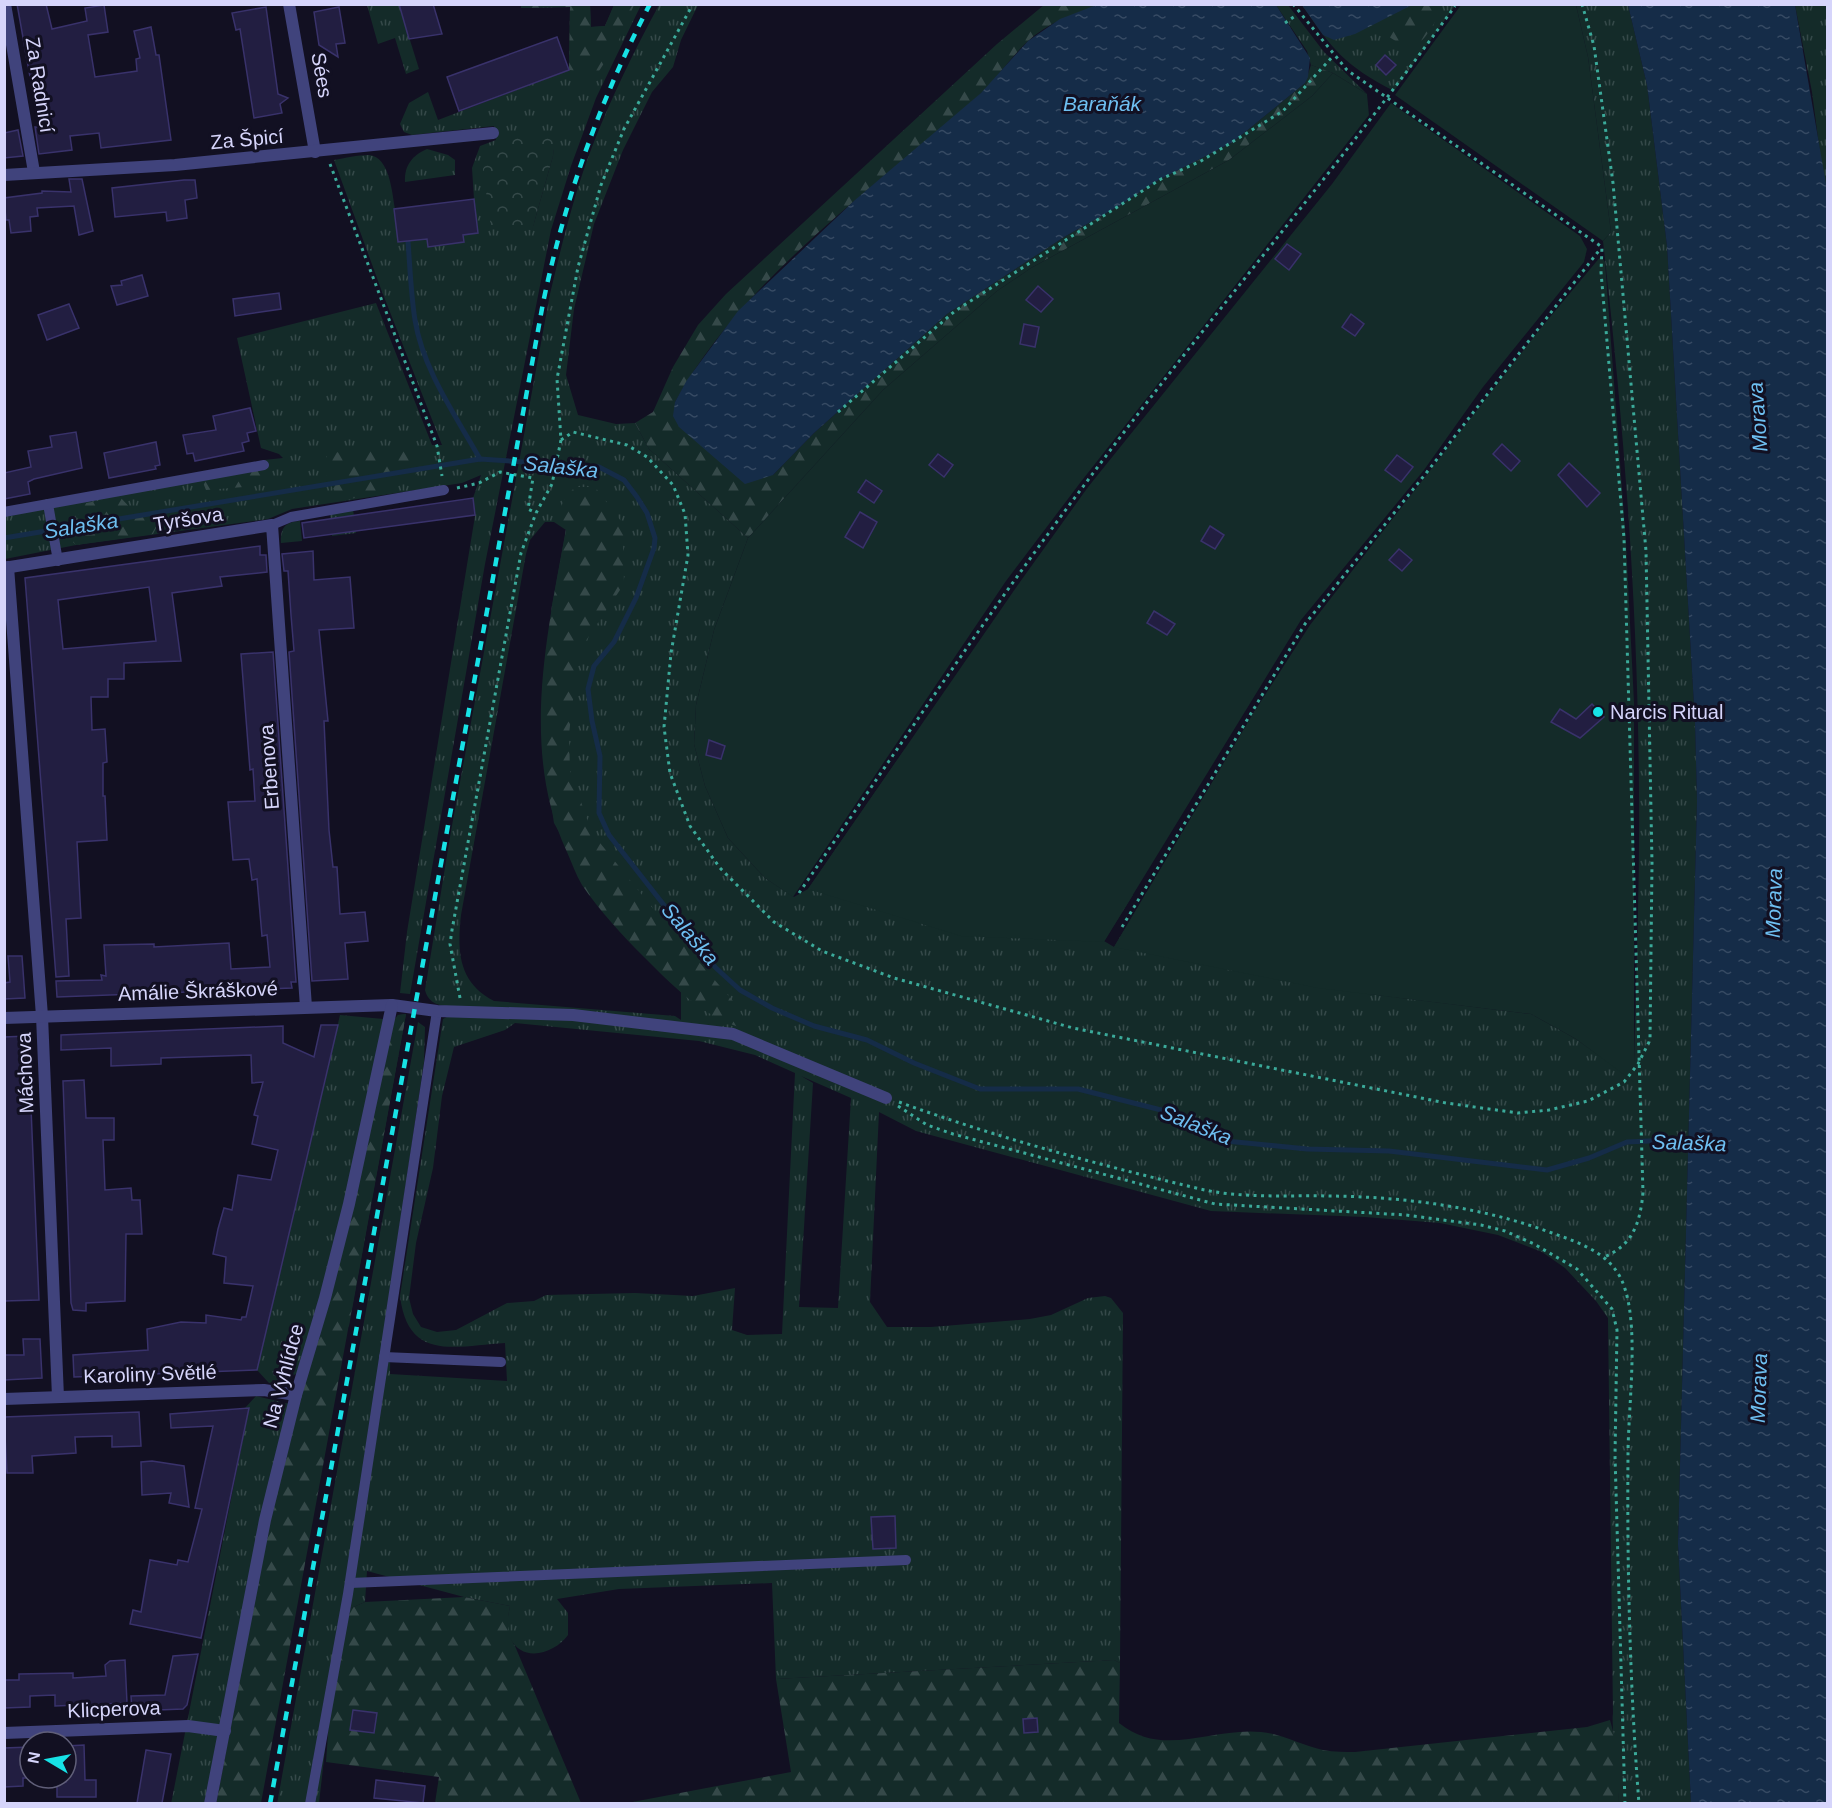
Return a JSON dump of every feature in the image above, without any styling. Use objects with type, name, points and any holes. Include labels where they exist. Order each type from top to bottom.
[{"type":"street","name":"Za Radnicí","points":[[5,4],[34,172]]},
{"type":"street","name":"Sées","points":[[289,4],[315,152]]},
{"type":"street","name":"Za Špicí","points":[[4,176],[34,172],[175,165],[494,133]]},
{"type":"street","name":"Tyršova","points":[[6,568],[272,525]]},
{"type":"street","name":"Erbenova","points":[[272,525],[306,1007]]},
{"type":"street","name":"Máchova","points":[[6,568],[42,1016],[58,1397]]},
{"type":"street","points":[[392,1005],[437,1011],[573,1015],[733,1034],[886,1098]]},
{"type":"street","name":"Amálie Škráškové","points":[[4,1018],[392,1005]]},
{"type":"street","name":"Na Vyhlídce","points":[[210,1803],[265,1520],[296,1395],[325,1298],[349,1204],[392,1005]]},
{"type":"street","name":"Karoliny Světlé","points":[[4,1399],[264,1390],[296,1395]]},
{"type":"street","name":"Klicperova","points":[[4,1733],[188,1726],[225,1731]]},
{"type":"lane","points":[[4,512],[264,465]]},
{"type":"lane","points":[[272,525],[291,517],[444,490]]},
{"type":"lane","points":[[48,504],[57,561]]},
{"type":"lane","points":[[310,1803],[350,1583],[437,1011]]},
{"type":"lane","points":[[384,1356],[501,1362]]},
{"type":"lane","points":[[350,1583],[906,1560]]},
{"type":"path","points":[[460,1012],[457,974],[450,944],[452,930],[521,553],[536,513],[552,484],[561,440],[557,379],[578,267],[598,194],[624,129],[693,4]]},
{"type":"path","points":[[1293,4],[1347,70],[1602,247]]},
{"type":"path","points":[[561,440],[573,432],[627,445],[647,457],[673,485],[685,514],[688,555],[671,653],[664,727],[670,773],[690,826],[720,867],[774,922],[822,951],[894,978],[1073,1028],[1446,1103],[1518,1113],[1549,1110],[1588,1101],[1624,1082],[1638,1065],[1650,1040],[1651,747],[1646,551],[1613,183],[1594,46],[1582,4]]},
{"type":"path","points":[[799,893],[976,635],[1086,483],[1389,98],[1455,6]]},
{"type":"path","points":[[1285,23],[1295,16]]},
{"type":"path","points":[[838,412],[955,311],[1161,179],[1201,161],[1283,111],[1333,55]]},
{"type":"path","points":[[315,152],[328,160],[437,446],[444,490],[479,483],[500,472],[533,478],[528,509],[536,513]]},
{"type":"path","points":[[1602,247],[1624,538],[1632,722],[1640,1162],[1643,1194],[1636,1229],[1623,1246],[1604,1257]]},
{"type":"path","points":[[1122,927],[1305,624],[1602,247]]},
{"type":"path","points":[[886,1098],[986,1132],[1197,1189],[1259,1195],[1410,1201],[1450,1207],[1535,1227],[1580,1243],[1604,1257],[1617,1269],[1624,1285],[1631,1319],[1628,1468],[1633,1733],[1639,1803]]},
{"type":"path","points":[[886,1098],[927,1125],[953,1134],[1176,1195],[1215,1204],[1406,1215],[1481,1225],[1505,1231],[1534,1244],[1577,1269],[1612,1309],[1617,1330],[1615,1456],[1625,1803]]},
{"type":"green space","points":[[367,5],[399,5],[419,69],[406,74],[395,38],[378,44]]},
{"type":"green space","points":[[521,5],[590,5],[591,27],[605,26],[614,5],[641,5],[596,98],[551,230],[485,564],[410,994],[400,993],[407,932],[475,516],[473,498],[481,475],[462,483],[292,509],[268,519],[76,545],[5,559],[5,516],[265,468],[264,460],[283,458],[279,454],[261,448],[237,338],[376,303],[432,445],[442,445],[334,160],[365,155],[376,157],[382,162],[389,177],[395,209],[474,199],[472,168],[480,146],[496,140],[494,126],[412,135],[404,132],[400,124],[409,103],[428,92],[438,120],[569,70],[570,7],[521,8]],"holes":[[[555,133],[553,156],[532,230]]]},
{"type":"green space","points":[[522,5],[590,5],[591,27],[605,26],[614,5],[634,5],[618,42],[597,74],[569,70],[570,7],[521,8]]},
{"type":"green space","points":[[659,5],[698,5],[681,40],[673,67],[652,92],[623,150],[594,224],[574,309],[566,375],[578,415],[616,424],[635,423],[649,449],[748,538],[714,630],[696,705],[694,744],[705,786],[728,838],[765,878],[794,897],[808,889],[905,749],[1133,895],[1104,941],[1114,947],[1256,709],[1370,994],[1531,1014],[1576,1039],[1601,1057],[1634,1065],[1639,827],[1633,586],[1617,379],[1603,241],[1611,232],[1588,57],[1576,5],[1628,5],[1647,85],[1667,246],[1695,722],[1697,801],[1678,1544],[1691,1803],[1619,1803],[1613,1719],[1608,1318],[1596,1301],[1565,1268],[1542,1252],[1498,1235],[1440,1223],[1365,1217],[1211,1211],[916,1131],[879,1112],[870,1302],[887,1327],[931,1327],[1030,1319],[1051,1315],[1088,1298],[1105,1296],[1111,1298],[1123,1313],[1120,1663],[1114,1660],[776,1679],[772,1583],[619,1589],[557,1599],[568,1613],[568,1635],[547,1651],[531,1653],[516,1646],[508,1634],[510,1606],[464,1597],[367,1571],[365,1602],[349,1609],[330,1706],[319,1803],[277,1804],[418,1022],[425,1027],[424,1062],[391,1284],[390,1374],[507,1381],[505,1343],[452,1347],[424,1341],[413,1332],[405,1317],[400,1296],[443,1019],[468,1006],[436,1004],[431,1001],[425,990],[451,831],[550,294],[574,201],[592,147],[615,93]],"holes":[[[545,522],[556,522],[566,529],[552,605],[542,706],[542,745],[554,823],[568,848],[681,992],[681,1020],[675,1016],[494,1001],[473,985],[462,964],[459,941],[461,915],[526,554],[530,540]],[[515,1023],[699,1041],[755,1055],[795,1073],[782,1334],[747,1335],[732,1330],[735,1288],[693,1296],[635,1293],[546,1295],[534,1301],[507,1303],[456,1330],[437,1332],[421,1327],[413,1314],[409,1298],[416,1243],[433,1168],[442,1096],[454,1047],[505,1030]],[[801,1076],[851,1098],[838,1308],[799,1307],[813,1083]]]},
{"type":"green space","points":[[1044,5],[1099,5],[1061,20],[1035,35],[978,96],[813,237],[737,315],[704,357],[675,402],[773,475],[814,433],[947,314],[1064,237],[1119,206],[1155,182],[1233,142],[1305,83],[1311,65],[1333,73],[1312,96],[1229,160],[1031,268],[997,291],[883,390],[748,538],[649,449],[635,423],[653,412],[673,367],[698,325],[726,294],[997,44]]},
{"type":"green space","points":[[1276,5],[1288,5],[1324,52],[1367,94],[1333,73],[1311,65],[1307,51]]},
{"type":"green space","points":[[1302,5],[1460,5],[1455,6],[1394,91],[1363,73],[1341,55],[1322,34]]},
{"type":"green space","points":[[1412,5],[1438,5],[1441,12],[1424,38],[1412,46],[1404,45],[1383,32],[1386,17]]},
{"type":"green space","points":[[1461,5],[1576,5],[1588,57],[1611,232],[1603,241],[1395,95]]},
{"type":"green space","points":[[1795,5],[1827,5],[1827,206],[1812,92]]},
{"type":"green space","points":[[1333,73],[1367,94],[1369,115],[1080,483],[1006,581],[793,897],[765,878],[728,838],[705,786],[694,744],[696,705],[714,630],[748,538],[883,390],[997,291],[1031,268],[1229,160],[1312,96]]},
{"type":"green space","points":[[1391,103],[1580,236],[1587,249],[1584,262],[1483,387],[1424,470],[1301,620],[1104,942],[961,936],[808,889],[1088,487],[1332,184]]},
{"type":"green space","points":[[556,133],[553,156],[532,230],[491,228],[483,169],[496,140]]},
{"type":"green space","points":[[427,149],[448,155],[455,160],[455,175],[405,182],[410,161]]},
{"type":"green space","points":[[1601,256],[1605,262],[1626,542],[1634,702],[1634,1082],[1576,1039],[1531,1014],[1318,988],[1114,947],[1256,709],[1310,625],[1540,329]]},
{"type":"green space","points":[[429,445],[425,468],[398,484],[391,492],[343,500],[330,484],[326,473],[328,453]]},
{"type":"green space","points":[[265,468],[269,473],[264,482],[257,486],[206,490],[202,480]]},
{"type":"green space","points":[[575,487],[595,487],[627,529],[623,540],[624,584],[579,651],[569,734],[570,771],[592,833],[663,921],[733,1001],[745,1020],[742,1028],[714,1016],[689,999],[655,968],[612,922],[580,881],[553,813],[544,774],[541,733],[542,692],[552,610],[566,530],[554,522],[565,498]]},
{"type":"green space","points":[[120,497],[137,515],[152,515],[157,526],[153,534],[76,545],[71,540],[80,511],[86,503]]},
{"type":"green space","points":[[353,509],[356,533],[332,536],[330,513]]},
{"type":"green space","points":[[300,521],[302,541],[281,543],[281,533],[284,527]]},
{"type":"green space","points":[[406,1014],[349,1326],[310,1367],[286,1379],[269,1383],[257,1370],[340,1015],[394,1020],[398,1015]]},
{"type":"green space","points":[[406,1014],[261,1803],[216,1804],[266,1543],[298,1406],[335,1283],[395,1020],[398,1015]]},
{"type":"green space","points":[[256,1396],[298,1406],[215,1803],[171,1804],[248,1413],[245,1408]]},
{"type":"green space","points":[[464,1597],[510,1606],[508,1622],[510,1636],[581,1803],[435,1803],[439,1777],[326,1762],[330,1706],[349,1609],[365,1602]]},
{"type":"green space","points":[[1114,1660],[1120,1663],[1119,1723],[1136,1734],[1153,1739],[1188,1739],[1242,1732],[1261,1732],[1323,1750],[1355,1752],[1587,1727],[1610,1720],[1616,1742],[1619,1803],[622,1804],[791,1772],[776,1679]]},
{"type":"water","name":"Baraňák","points":[[1099,4],[1276,5],[1310,58],[1308,77],[1305,83],[1233,142],[1155,182],[1119,206],[1064,237],[947,314],[814,433],[773,475],[745,484],[679,427],[673,416],[675,402],[687,380],[738,311],[855,200],[981,93],[1028,41],[1060,19]]},
{"type":"water","points":[[1302,5],[1412,5],[1355,34],[1334,40],[1323,35]]},
{"type":"water","name":"Morava","points":[[1628,5],[1795,5],[1826,184],[1827,1803],[1691,1803],[1678,1544],[1697,801],[1695,722],[1667,246],[1647,85]]},
{"type":"building","points":[[17,4],[46,4],[52,29],[87,21],[85,8],[104,5],[108,32],[88,35],[95,77],[137,71],[136,59],[140,58],[134,31],[151,27],[156,55],[159,55],[171,140],[101,148],[99,133],[70,136],[72,150],[39,154],[35,127],[39,127]]},
{"type":"building","points":[[399,4],[433,4],[442,34],[409,39]]},
{"type":"building","points":[[266,7],[278,94],[288,98],[280,104],[282,113],[254,118],[240,29],[236,30],[232,13]]},
{"type":"building","points":[[339,7],[345,43],[336,44],[338,57],[319,45],[314,12]]},
{"type":"building","points":[[557,37],[569,70],[459,111],[447,77]]},
{"type":"building","points":[[1385,55],[1396,65],[1386,75],[1376,65]]},
{"type":"building","points":[[18,130],[23,156],[4,158],[4,133]]},
{"type":"building","points":[[69,179],[82,179],[93,231],[79,235],[74,206],[37,208],[38,216],[30,217],[31,231],[11,233],[9,220],[6,220],[4,198],[42,193],[42,191],[71,192]]},
{"type":"building","points":[[195,180],[197,198],[185,200],[187,218],[167,221],[166,212],[115,217],[112,188]]},
{"type":"building","points":[[474,199],[478,233],[463,235],[464,242],[428,247],[427,239],[398,242],[394,209]]},
{"type":"building","points":[[1287,244],[1301,254],[1289,270],[1275,259]]},
{"type":"building","points":[[142,275],[148,296],[117,305],[111,286],[122,285],[121,281]]},
{"type":"building","points":[[1038,286],[1053,299],[1041,312],[1026,300]]},
{"type":"building","points":[[279,293],[281,309],[235,316],[233,299]]},
{"type":"building","points":[[69,304],[79,328],[47,340],[38,315]]},
{"type":"building","points":[[1351,314],[1364,324],[1355,336],[1342,327]]},
{"type":"building","points":[[1024,324],[1039,327],[1035,347],[1020,344]]},
{"type":"building","points":[[250,408],[256,431],[247,433],[249,441],[242,443],[244,451],[195,461],[193,453],[187,454],[183,435],[216,430],[213,416]]},
{"type":"building","points":[[76,432],[82,468],[34,479],[28,482],[30,494],[4,499],[4,473],[31,467],[28,451],[52,447],[50,436]]},
{"type":"building","points":[[156,442],[160,465],[155,466],[156,469],[109,478],[104,453]]},
{"type":"building","points":[[1502,444],[1520,461],[1511,471],[1493,454]]},
{"type":"building","points":[[938,454],[953,465],[944,477],[929,465]]},
{"type":"building","points":[[1397,455],[1413,467],[1401,482],[1385,470]]},
{"type":"building","points":[[1569,463],[1600,493],[1587,507],[1558,475]]},
{"type":"building","points":[[866,480],[882,491],[874,503],[858,492]]},
{"type":"building","points":[[473,498],[475,515],[304,538],[302,523]]},
{"type":"building","points":[[860,512],[877,522],[863,548],[845,537]]},
{"type":"building","points":[[1210,526],[1224,535],[1215,549],[1201,541]]},
{"type":"building","points":[[260,546],[260,555],[266,555],[267,572],[220,577],[222,586],[172,593],[181,661],[124,663],[124,679],[108,679],[108,697],[91,697],[92,730],[105,729],[107,762],[103,763],[103,796],[105,796],[107,840],[77,842],[81,918],[66,919],[69,976],[56,977],[25,578]],"holes":[[[149,587],[156,641],[63,649],[58,600]]]},
{"type":"building","points":[[1399,549],[1412,560],[1402,571],[1389,560]]},
{"type":"building","points":[[313,551],[314,580],[350,577],[354,628],[319,630],[328,721],[324,721],[329,830],[333,867],[337,867],[340,914],[365,912],[368,941],[345,943],[348,979],[312,981],[289,652],[294,651],[288,571],[284,571],[282,554]]},
{"type":"building","points":[[1154,611],[1175,624],[1167,635],[1147,623]]},
{"type":"building","points":[[273,652],[296,982],[291,982],[292,988],[57,997],[56,981],[102,980],[101,975],[106,976],[104,945],[154,944],[154,947],[229,943],[231,969],[270,967],[267,935],[262,936],[257,879],[252,880],[249,859],[233,860],[228,802],[255,801],[253,769],[250,770],[241,654]]},
{"type":"building","points":[[1592,704],[1604,717],[1580,738],[1551,722],[1560,709],[1576,719]]},
{"type":"building","points":[[709,740],[725,746],[721,759],[706,755]]},
{"type":"building","points":[[8,956],[22,956],[25,998],[4,999],[4,983],[10,982]]},
{"type":"building","points":[[321,1025],[338,1025],[257,1370],[74,1377],[73,1355],[148,1350],[147,1329],[181,1322],[206,1323],[206,1315],[241,1320],[242,1317],[246,1317],[253,1286],[224,1283],[226,1257],[213,1254],[224,1208],[232,1210],[238,1175],[271,1180],[278,1150],[252,1144],[258,1116],[254,1115],[263,1082],[252,1083],[251,1055],[161,1058],[161,1064],[111,1066],[111,1048],[61,1050],[61,1035],[283,1026],[283,1043],[314,1057]]},
{"type":"building","points":[[28,1036],[39,1300],[4,1301],[4,1037]]},
{"type":"building","points":[[84,1080],[86,1118],[114,1118],[114,1140],[103,1140],[105,1190],[131,1188],[132,1200],[140,1200],[142,1234],[126,1234],[125,1301],[86,1303],[86,1311],[73,1310],[71,1303],[63,1081]]},
{"type":"building","points":[[23,1339],[40,1339],[42,1378],[4,1380],[4,1355],[24,1355]]},
{"type":"building","points":[[249,1408],[201,1638],[130,1624],[133,1610],[141,1612],[150,1560],[177,1565],[178,1560],[188,1562],[202,1509],[195,1508],[213,1426],[171,1428],[170,1414]]},
{"type":"building","points":[[139,1412],[141,1446],[112,1447],[112,1436],[75,1437],[76,1453],[32,1456],[33,1473],[7,1473],[4,1417]]},
{"type":"building","points":[[152,1461],[184,1466],[189,1507],[169,1503],[171,1493],[142,1495],[141,1462]]},
{"type":"building","points":[[895,1516],[896,1548],[873,1549],[871,1517]]},
{"type":"building","points":[[198,1654],[187,1705],[183,1709],[132,1711],[131,1696],[165,1695],[173,1656]]},
{"type":"building","points":[[125,1660],[127,1703],[55,1706],[55,1695],[30,1696],[30,1707],[4,1708],[4,1680],[19,1680],[19,1674],[73,1673],[73,1678],[106,1676],[105,1665],[110,1661]]},
{"type":"building","points":[[353,1710],[377,1713],[374,1733],[350,1730]]},
{"type":"building","points":[[1037,1718],[1038,1732],[1024,1733],[1023,1719]]},
{"type":"building","points":[[78,1745],[84,1745],[85,1780],[96,1780],[96,1797],[57,1797],[57,1790],[78,1790]]},
{"type":"building","points":[[18,1747],[18,1786],[4,1787],[4,1748]]},
{"type":"building","points":[[146,1750],[171,1754],[162,1803],[137,1803]]},
{"type":"building","points":[[376,1780],[425,1786],[423,1803],[374,1798]]},
{"type":"waterway","points":[[408,241],[412,301],[419,339],[433,375],[480,459]]},
{"type":"waterway","name":"Salaška","points":[[4,538],[480,459],[599,467],[624,480],[647,513],[655,538],[654,548],[636,598],[614,642],[594,666],[588,689],[600,756],[599,813],[609,835],[678,923],[716,968],[740,990],[772,1008],[814,1026],[867,1040],[914,1063],[980,1089],[1078,1089],[1177,1114],[1195,1130],[1226,1141],[1307,1149],[1389,1151],[1547,1170],[1589,1158],[1627,1142],[1692,1139]]},
{"type":"railway","points":[[270,1804],[543,303],[562,225],[586,150],[615,76],[650,4]]},
{"type":"place","name":"Narcis Ritual","points":[[1598,712]]}]
